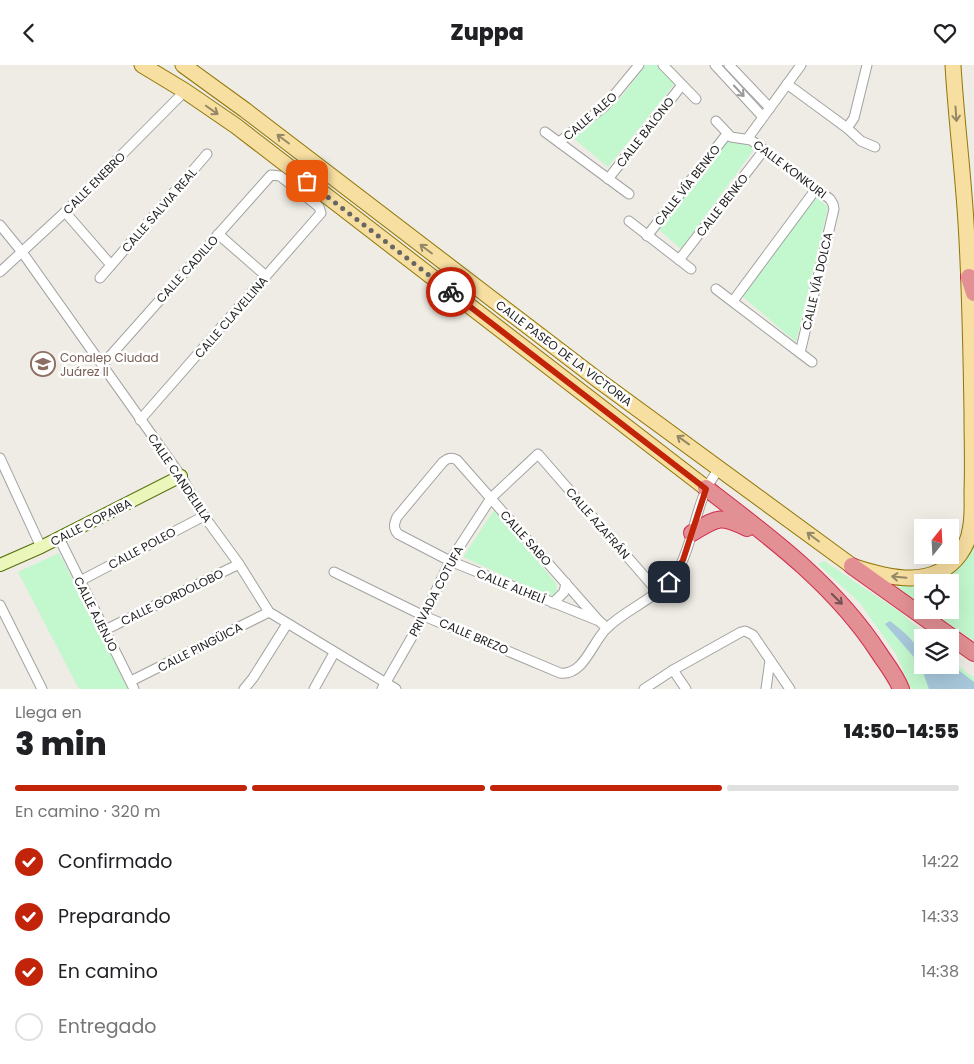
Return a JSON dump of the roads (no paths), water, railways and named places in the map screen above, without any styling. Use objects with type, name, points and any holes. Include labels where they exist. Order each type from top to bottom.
[{"type":"highway","points":[[969,277],[974,293]]},
{"type":"highway","points":[[706,489],[769,537],[813,575],[843,605],[872,642],[901,689]]},
{"type":"highway","points":[[692,533],[718,519],[726,519],[769,537]]},
{"type":"highway","points":[[852,566],[974,653]]},
{"type":"main road","name":"CALLE PASEO DE LA VICTORIA","points":[[142,65],[185,91],[274,155],[706,489]]},
{"type":"main road","name":"CALLE PASEO DE LA VICTORIA","points":[[183,65],[245,110],[591,374],[720,467],[852,566]]},
{"type":"main road","points":[[852,566],[895,577],[920,577],[938,573],[949,566],[960,555],[967,543],[971,529],[973,459],[969,277],[953,65]]},
{"type":"street","name":"CALLE ALEO","points":[[559,142],[605,105],[639,65]]},
{"type":"street","points":[[664,65],[696,99]]},
{"type":"street","points":[[715,65],[763,117]]},
{"type":"street","points":[[729,65],[770,108]]},
{"type":"street","points":[[748,138],[801,65]]},
{"type":"street","points":[[848,128],[854,118],[867,65]]},
{"type":"street","points":[[787,84],[848,128],[861,141],[875,147]]},
{"type":"street","name":"CALLE BALONO","points":[[608,179],[682,85]]},
{"type":"street","name":"CALLE ENEBRO","points":[[0,272],[65,212],[185,91]]},
{"type":"street","points":[[716,121],[727,134]]},
{"type":"street","name":"CALLE ALEO","points":[[545,131],[629,194]]},
{"type":"street","name":"CALLE KONKURI","points":[[727,134],[734,138],[748,138],[764,149],[830,199],[834,204],[834,209]]},
{"type":"street","name":"CALLE VÍA BENKO","points":[[647,236],[727,134]]},
{"type":"street","name":"CALLE BENKO","points":[[679,260],[764,149]]},
{"type":"street","name":"CALLE SALVIA REAL","points":[[100,278],[207,154]]},
{"type":"street","name":"CALLE CLAVELLINA","points":[[140,420],[321,213],[319,207],[280,176],[271,175]]},
{"type":"street","name":"CALLE CADILLO","points":[[102,364],[271,175]]},
{"type":"street","points":[[733,301],[816,189]]},
{"type":"street","name":"CALLE VÍA DOLCA","points":[[800,353],[834,209]]},
{"type":"street","points":[[65,212],[111,265]]},
{"type":"street","name":"CALLE VÍA BENKO","points":[[629,221],[691,269]]},
{"type":"street","name":"CALLE CANDELILLA","points":[[0,225],[22,252],[181,476],[204,516],[239,564],[269,612],[384,686],[396,689]]},
{"type":"street","points":[[218,234],[266,276]]},
{"type":"street","points":[[716,289],[812,362]]},
{"type":"street","name":"PRIVADA COTUFA","points":[[384,686],[424,615],[450,561],[491,498],[538,454]]},
{"type":"street","name":"CALLE AZAFRÁN","points":[[538,454],[658,592]]},
{"type":"street","name":"CALLE SABO","points":[[398,534],[394,530],[394,523],[397,517],[443,462],[452,457],[458,460],[606,628]]},
{"type":"street","points":[[0,458],[42,547]]},
{"type":"street","points":[[606,628],[658,592],[677,571],[706,489],[720,467]]},
{"type":"street","name":"CALLE COPAIBA","points":[[0,565],[42,547],[181,476]]},
{"type":"street","name":"CALLE POLEO","points":[[80,581],[204,516]]},
{"type":"street","name":"CALLE ALHELÍ","points":[[398,534],[450,561],[598,621]]},
{"type":"street","name":"CALLE AJENJO","points":[[59,538],[133,685]]},
{"type":"street","name":"CALLE GORDOLOBO","points":[[105,630],[239,564]]},
{"type":"street","name":"CALLE BREZO","points":[[334,572],[424,615],[560,673],[567,674],[578,667],[606,628]]},
{"type":"street","points":[[553,603],[564,592],[566,583]]},
{"type":"street","points":[[0,605],[42,689]]},
{"type":"street","name":"CALLE PINGÜICA","points":[[133,685],[269,612]]},
{"type":"street","points":[[244,689],[287,624]]},
{"type":"street","points":[[644,689],[673,670],[740,632],[745,631],[753,635],[790,689]]},
{"type":"street","points":[[314,689],[334,653]]},
{"type":"street","points":[[766,689],[770,660]]},
{"type":"street","points":[[673,670],[686,689]]},
{"type":"water","points":[[890,621],[912,640],[914,642],[914,657],[885,624]]},
{"type":"water","points":[[959,670],[974,682],[974,689],[929,689],[924,674],[959,674]]},
{"type":"place","name":"Conalep Ciudad Juárez II","points":[[43,364]]}]
